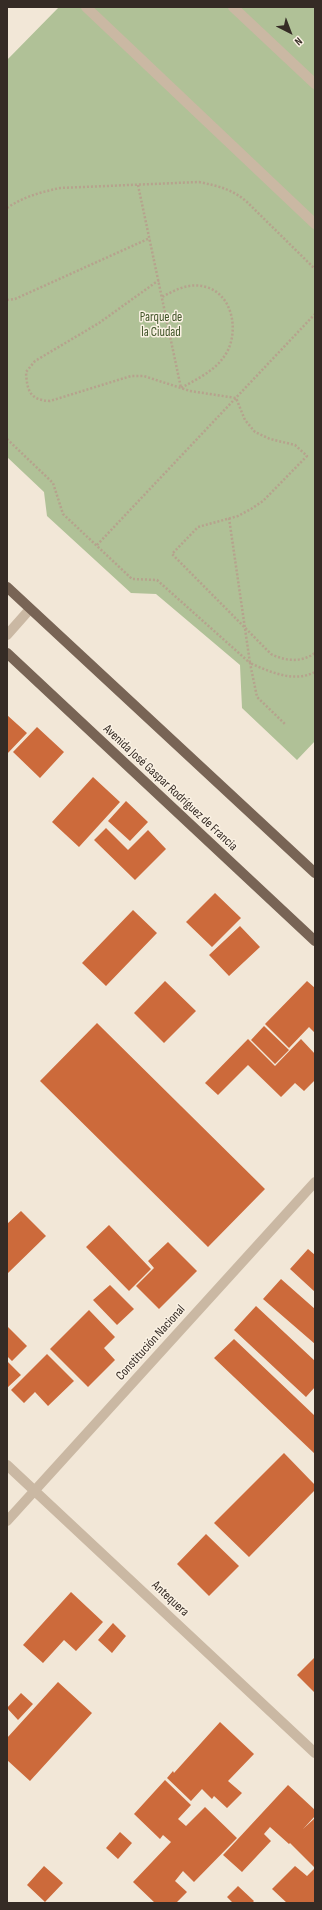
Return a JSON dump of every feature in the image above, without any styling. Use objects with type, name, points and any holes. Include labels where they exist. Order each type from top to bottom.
[{"type":"main road","points":[[7,587],[315,873]]},
{"type":"main road","name":"Avenida José Gaspar Rodríguez de Francia","points":[[7,653],[315,941]]},
{"type":"street","points":[[86,7],[315,224]]},
{"type":"street","points":[[233,7],[315,84]]},
{"type":"street","points":[[7,635],[30,609]]},
{"type":"street","name":"Constitución Nacional","points":[[7,1521],[315,1182]]},
{"type":"street","name":"Antequera","points":[[7,1464],[315,1754]]},
{"type":"path","points":[[7,208],[18,201],[60,188],[199,182],[221,186],[237,192],[315,269]]},
{"type":"path","points":[[138,185],[181,388]]},
{"type":"path","points":[[7,300],[15,299],[150,238]]},
{"type":"path","points":[[159,280],[99,323],[34,361],[26,372],[29,392],[41,401],[50,401],[131,376],[144,376],[181,388],[236,398]]},
{"type":"path","points":[[162,297],[183,287],[194,285],[206,286],[223,298],[231,316],[233,332],[230,346],[223,358],[210,370],[181,388]]},
{"type":"path","points":[[97,545],[315,314]]},
{"type":"path","points":[[236,398],[245,420],[255,432],[270,439],[295,445],[307,456],[263,501],[251,509],[230,518],[198,528],[172,554],[271,654],[284,660],[300,660],[315,653]]},
{"type":"path","points":[[7,439],[52,483],[63,514],[132,579],[157,580],[250,663],[288,677],[309,675],[315,672]]},
{"type":"path","points":[[230,518],[250,663],[257,697],[286,725]]},
{"type":"green space","name":"Parque de la Ciudad","points":[[59,7],[315,7],[315,741],[297,760],[242,708],[240,665],[156,594],[131,593],[47,516],[44,492],[7,457],[7,60]]},
{"type":"building","points":[[7,715],[27,733],[7,754]]},
{"type":"building","points":[[37,727],[64,752],[40,778],[13,752]]},
{"type":"building","points":[[93,777],[120,802],[79,847],[52,822]]},
{"type":"building","points":[[126,801],[148,822],[130,841],[108,821]]},
{"type":"building","points":[[106,828],[128,850],[148,830],[166,849],[135,880],[94,840]]},
{"type":"building","points":[[215,893],[241,918],[212,947],[186,922]]},
{"type":"building","points":[[133,910],[157,933],[106,986],[82,963]]},
{"type":"building","points":[[240,926],[260,947],[229,976],[209,955]]},
{"type":"building","points":[[165,981],[196,1011],[164,1043],[134,1013]]},
{"type":"building","points":[[307,981],[315,988],[315,1031],[314,1032],[309,1027],[289,1048],[265,1024]]},
{"type":"building","points":[[97,1023],[265,1189],[208,1247],[40,1081]]},
{"type":"building","points":[[264,1026],[289,1050],[275,1064],[251,1040]]},
{"type":"building","points":[[248,1039],[275,1066],[301,1039],[315,1054],[315,1080],[304,1091],[295,1083],[281,1097],[248,1065],[218,1095],[205,1083]]},
{"type":"building","points":[[21,1211],[46,1236],[7,1274],[7,1224]]},
{"type":"building","points":[[109,1225],[151,1269],[129,1291],[86,1247]]},
{"type":"building","points":[[168,1242],[197,1271],[159,1309],[136,1286],[154,1268],[148,1261]]},
{"type":"building","points":[[308,1249],[315,1255],[315,1292],[290,1269]]},
{"type":"building","points":[[281,1279],[315,1309],[315,1344],[263,1299]]},
{"type":"building","points":[[110,1285],[134,1309],[117,1325],[93,1300]]},
{"type":"building","points":[[256,1306],[315,1361],[315,1387],[306,1397],[234,1330]]},
{"type":"building","points":[[89,1310],[115,1337],[104,1348],[115,1360],[88,1387],[50,1349]]},
{"type":"building","points":[[8,1327],[27,1346],[12,1361],[7,1356]]},
{"type":"building","points":[[234,1339],[315,1416],[315,1454],[214,1358]]},
{"type":"building","points":[[47,1354],[74,1381],[48,1406],[35,1392],[24,1403],[11,1390]]},
{"type":"building","points":[[7,1361],[21,1375],[7,1388]]},
{"type":"building","points":[[284,1453],[315,1485],[315,1490],[249,1557],[214,1523]]},
{"type":"building","points":[[206,1534],[239,1566],[209,1596],[177,1564]]},
{"type":"building","points":[[71,1592],[103,1622],[76,1651],[64,1640],[43,1663],[23,1645]]},
{"type":"building","points":[[113,1623],[126,1636],[112,1653],[98,1640]]},
{"type":"building","points":[[315,1657],[315,1693],[297,1675]]},
{"type":"building","points":[[58,1682],[92,1713],[30,1781],[7,1760],[7,1738]]},
{"type":"building","points":[[21,1693],[33,1704],[18,1720],[7,1708]]},
{"type":"building","points":[[220,1722],[254,1754],[228,1781],[242,1793],[227,1808],[214,1796],[212,1799],[202,1789],[191,1801],[167,1778],[173,1771],[174,1773]]},
{"type":"building","points":[[165,1780],[191,1805],[178,1819],[186,1826],[205,1807],[237,1838],[194,1882],[183,1871],[175,1881],[187,1892],[176,1903],[155,1903],[133,1882],[171,1842],[163,1835],[160,1839],[134,1814]]},
{"type":"building","points":[[288,1785],[315,1810],[315,1816],[303,1829],[315,1818],[315,1868],[290,1843],[289,1844],[270,1827],[264,1834],[271,1841],[242,1872],[223,1855]]},
{"type":"building","points":[[120,1832],[132,1843],[118,1859],[106,1848]]},
{"type":"building","points":[[44,1866],[63,1883],[45,1902],[27,1885]]},
{"type":"building","points":[[295,1866],[307,1876],[314,1869],[315,1870],[315,1903],[287,1903],[272,1889]]},
{"type":"building","points":[[238,1886],[254,1901],[252,1903],[233,1903],[227,1897]]}]
